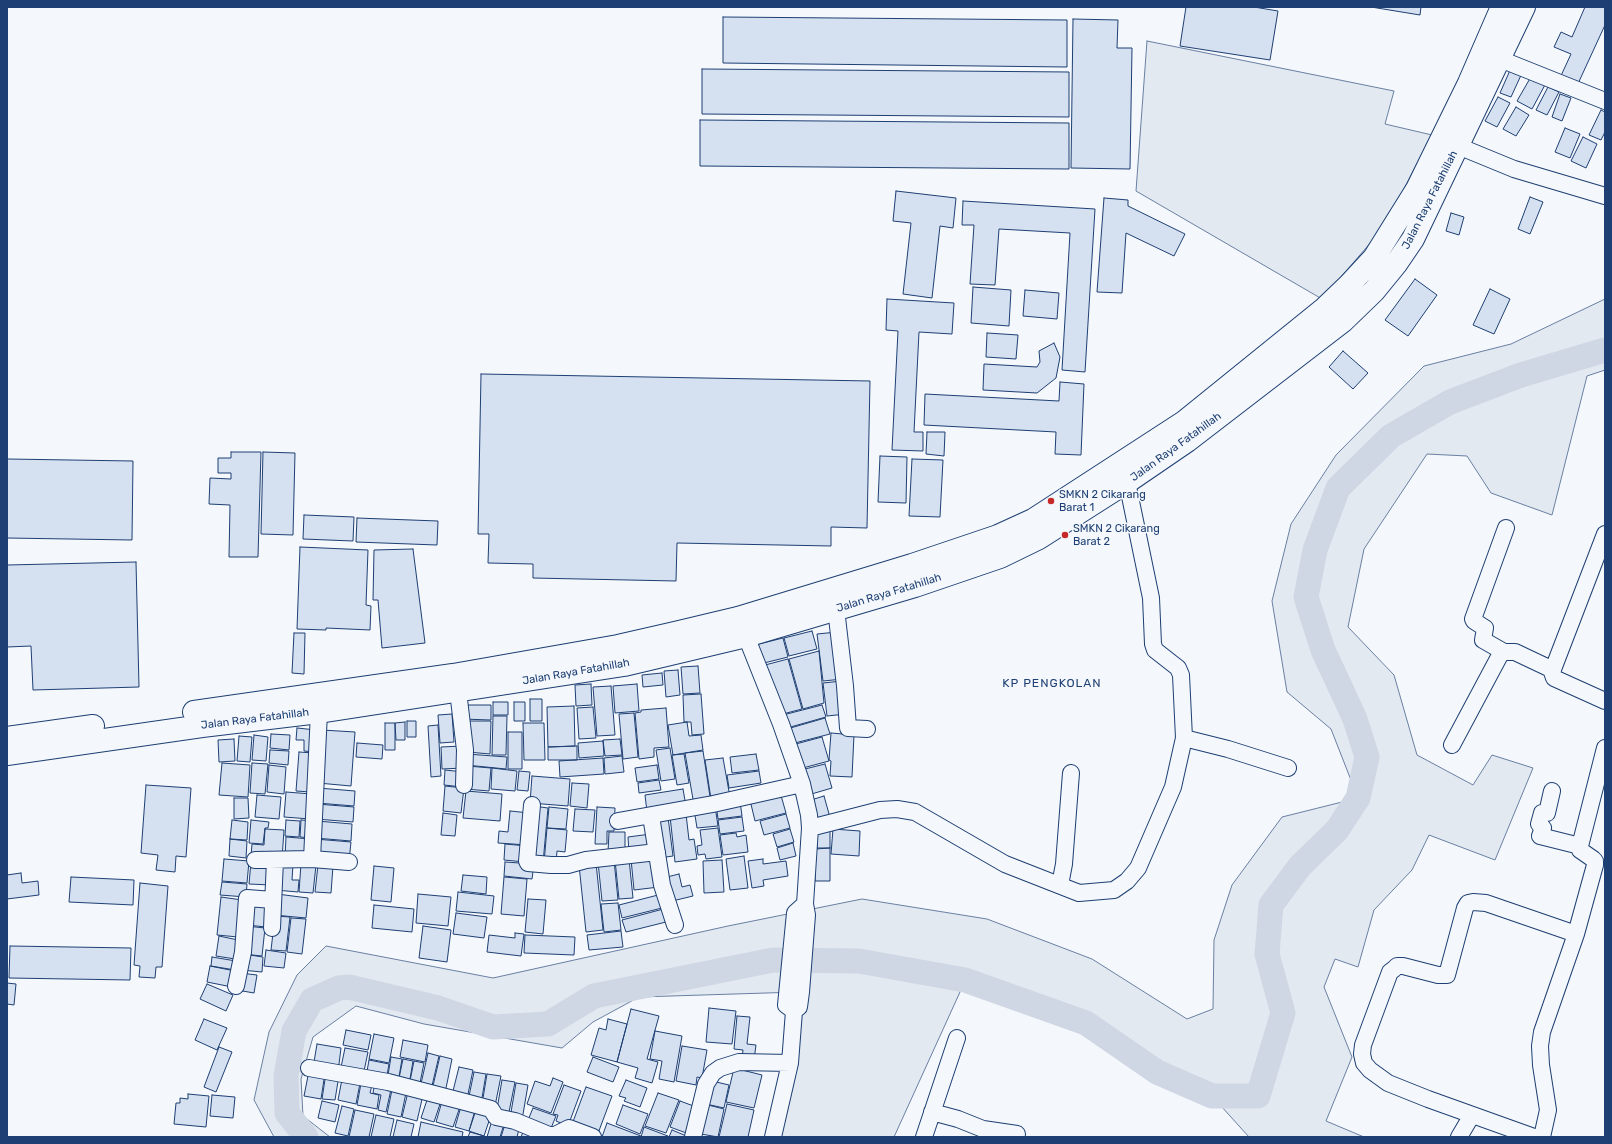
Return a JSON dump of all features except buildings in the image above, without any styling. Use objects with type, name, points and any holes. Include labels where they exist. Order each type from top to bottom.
[{"type":"highway","name":"Jalan Raya Fatahillah","points":[[7,754],[176,722],[618,646],[675,633],[738,618],[912,565],[998,536],[1033,520],[1184,422],[1325,308],[1374,258],[1417,189],[1469,83],[1502,7]]},
{"type":"highway","name":"Jalan Raya Fatahillah","points":[[7,738],[176,722],[319,712],[624,665],[746,636],[926,582],[1000,557],[1039,538],[1127,482],[1187,441],[1343,321],[1374,291],[1396,264],[1412,239],[1524,7]]},
{"type":"street","points":[[1500,59],[1605,101]]},
{"type":"street","points":[[1458,146],[1514,169],[1605,196]]},
{"type":"street","points":[[810,828],[880,810],[897,809],[915,812],[1005,864],[1079,893],[1114,890],[1127,881],[1138,868],[1173,786],[1184,738],[1181,675],[1178,668],[1155,650],[1153,644],[1151,598],[1127,482]]},
{"type":"street","points":[[1506,528],[1473,619],[1485,628],[1483,640],[1504,652],[1515,652],[1553,670]]},
{"type":"street","points":[[1605,534],[1552,676],[1605,701]]},
{"type":"street","points":[[836,609],[845,686],[848,728],[867,729]]},
{"type":"street","points":[[746,636],[781,724],[802,784],[810,828],[793,1008],[790,1064],[773,1137]]},
{"type":"street","points":[[1452,745],[1500,655],[1504,652]]},
{"type":"street","points":[[458,691],[465,750],[464,785]]},
{"type":"street","points":[[312,859],[319,712]]},
{"type":"street","points":[[1184,738],[1228,748],[1288,768]]},
{"type":"street","points":[[1542,1137],[1548,1110],[1541,1065],[1540,1046],[1542,1032],[1576,934],[1595,865],[1593,859],[1580,850],[1580,846],[1602,771],[1605,748]]},
{"type":"street","points":[[1060,885],[1064,864],[1071,773]]},
{"type":"street","points":[[618,821],[651,816],[802,784]]},
{"type":"street","points":[[1552,791],[1547,813],[1542,813],[1538,824],[1543,828],[1540,836],[1580,846]]},
{"type":"street","points":[[532,805],[528,863],[568,865],[586,860],[657,852]]},
{"type":"street","points":[[651,816],[662,885],[676,925]]},
{"type":"street","points":[[255,860],[312,859],[349,862]]},
{"type":"street","points":[[272,928],[275,860]]},
{"type":"street","points":[[236,986],[243,952],[247,898],[274,900]]},
{"type":"street","points":[[1534,1137],[1388,1083],[1370,1070],[1364,1062],[1362,1054],[1363,1046],[1390,972],[1397,966],[1403,966],[1438,975],[1448,975],[1465,908],[1468,903],[1486,903],[1576,934]]},
{"type":"street","points":[[924,1137],[957,1038]]},
{"type":"street","points":[[693,1137],[706,1084],[713,1073],[720,1068],[739,1062],[790,1064]]},
{"type":"street","points":[[309,1068],[388,1082],[491,1109],[496,1117],[515,1122],[549,1135],[564,1133],[571,1128],[593,1137]]},
{"type":"street","points":[[932,1112],[958,1119],[983,1129],[1017,1134]]},
{"type":"street","points":[[1459,1137],[1472,1115]]},
{"type":"shaded area","points":[[1147,41],[1394,91],[1385,124],[1432,135],[1384,227],[1322,299],[1136,191]]},
{"type":"shaded area","points":[[1605,299],[1605,370],[1587,376],[1552,515],[1491,493],[1467,456],[1427,454],[1364,549],[1348,627],[1394,675],[1417,755],[1473,785],[1492,755],[1533,768],[1495,860],[1429,835],[1412,870],[1374,910],[1358,967],[1335,959],[1324,987],[1352,1057],[1326,1121],[1364,1137],[1249,1137],[1212,1096],[1155,1071],[1086,1023],[965,981],[894,1137],[779,1137],[798,992],[639,997],[593,1022],[562,1048],[424,1024],[356,1006],[313,1037],[301,1079],[303,1116],[330,1137],[274,1137],[254,1100],[269,1032],[297,975],[326,946],[493,978],[728,926],[862,899],[987,919],[1092,959],[1187,1019],[1213,1009],[1214,940],[1232,885],[1282,817],[1358,798],[1331,729],[1287,692],[1272,601],[1291,524],[1336,455],[1424,366],[1511,344]]},
{"type":"waterway","points":[[306,1137],[287,1113],[286,1076],[294,1031],[312,1000],[339,988],[349,987],[438,1008],[493,1027],[548,1024],[594,996],[773,960],[859,961],[965,980],[1086,1023],[1157,1072],[1212,1096],[1258,1096],[1283,1013],[1267,954],[1271,905],[1300,866],[1337,830],[1358,798],[1367,757],[1355,719],[1323,650],[1306,597],[1315,550],[1338,488],[1391,436],[1450,402],[1521,375],[1605,350]]},
{"type":"place","name":"SMKN 2 Cikarang Barat 1","points":[[1051,501]]},
{"type":"place","name":"SMKN 2 Cikarang Barat 2","points":[[1065,535]]},
{"type":"district","name":"KP PENGKOLAN","points":[[1052,684]]}]
